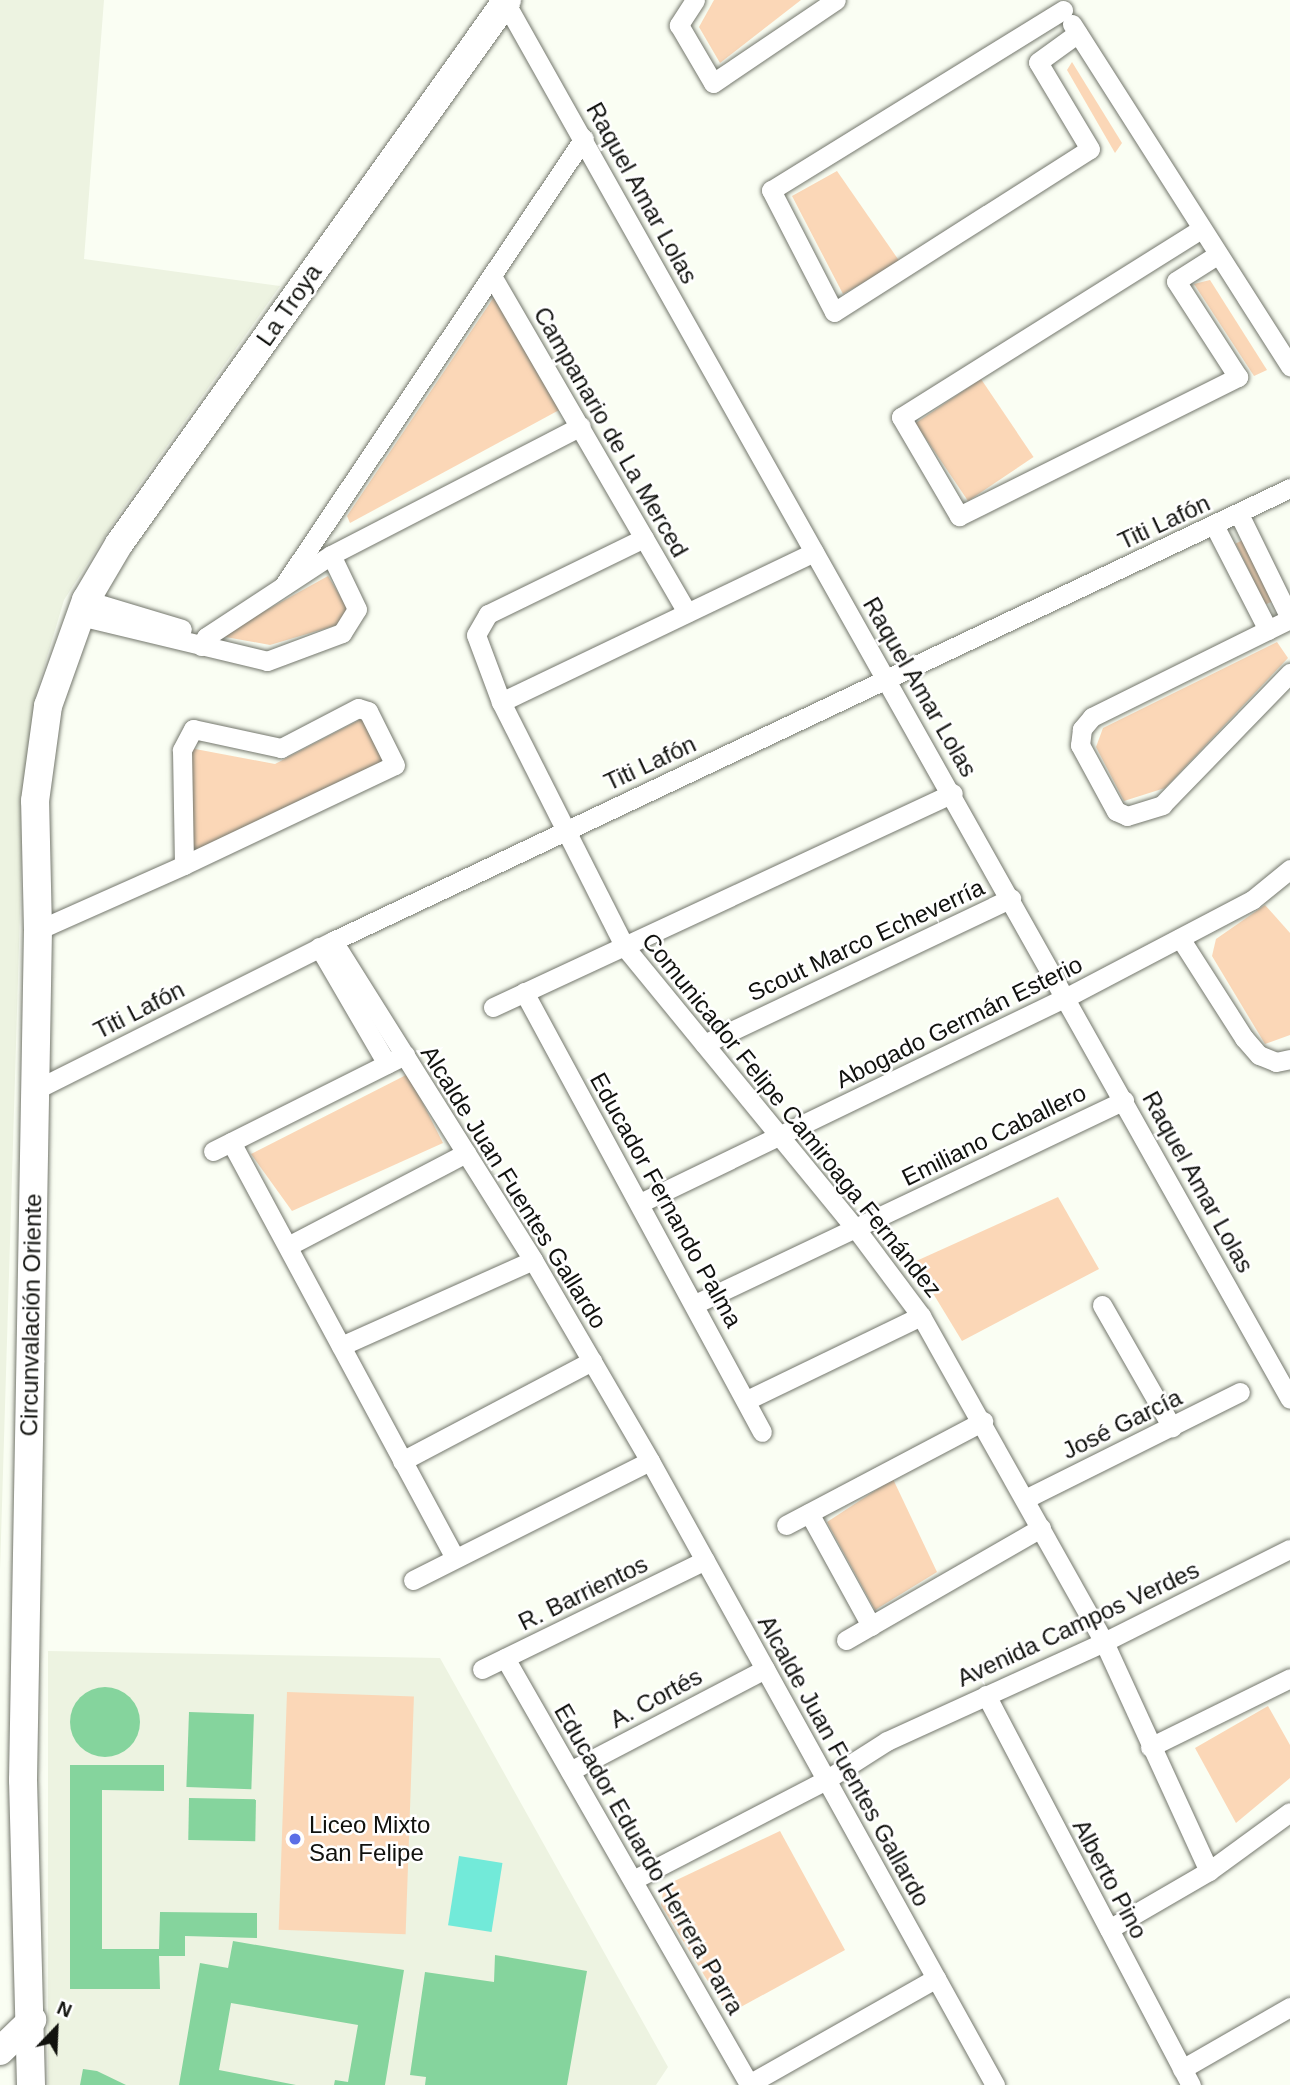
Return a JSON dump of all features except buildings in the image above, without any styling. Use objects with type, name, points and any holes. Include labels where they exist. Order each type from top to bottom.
[{"type":"street","points":[[695,0],[679,25],[713,83],[836,0]]},
{"type":"street","name":"Raquel Amar Lolas","points":[[506,1],[814,552],[888,677],[1290,1399]]},
{"type":"street","name":"La Troya","points":[[83,608],[119,544],[506,1]]},
{"type":"street","points":[[1021,37],[1090,149],[834,312],[771,190],[1021,37],[1060,5],[1200,229],[1290,366]]},
{"type":"street","points":[[1038,62],[1078,33]]},
{"type":"street","points":[[284,585],[584,138]]},
{"type":"street","points":[[1160,255],[1238,377],[959,516],[901,417],[1200,229]]},
{"type":"street","points":[[1176,281],[1217,255]]},
{"type":"street","name":"Campanario de La Merced","points":[[492,276],[581,426],[687,614]]},
{"type":"street","points":[[204,642],[331,555],[581,426]]},
{"type":"street","name":"Titi Lafón","points":[[35,1090],[326,944],[1290,488]]},
{"type":"street","points":[[1239,514],[1290,619],[1092,717],[1082,729],[1080,745],[1116,811],[1127,816],[1162,805],[1290,673]]},
{"type":"street","points":[[1214,525],[1268,630]]},
{"type":"street","name":"Comunicador Felipe Camiroaga Fernández","points":[[644,538],[488,614],[476,635],[501,702],[624,946],[856,1229],[921,1316],[983,1421],[1104,1642],[1209,1871]]},
{"type":"street","points":[[501,702],[814,552]]},
{"type":"street","points":[[83,608],[267,661],[342,633],[357,609],[331,555]]},
{"type":"street","name":"Circunvalación Oriente","points":[[31,2085],[32,2020],[23,1780],[38,930],[37,769],[48,706],[83,608]]},
{"type":"street","points":[[38,930],[184,865],[394,765],[368,711],[358,708],[281,748],[192,729],[182,750],[184,865]]},
{"type":"street","points":[[493,1007],[953,793]]},
{"type":"street","name":"Abogado Germán Esterio","points":[[640,1203],[1067,998],[1252,900],[1290,869]]},
{"type":"street","name":"Scout Marco Echeverría","points":[[704,1044],[1011,898]]},
{"type":"street","points":[[1180,938],[1244,1038],[1259,1055],[1276,1062],[1290,1059]]},
{"type":"street","name":"Alcalde Juan Fuentes Gallardo","points":[[326,944],[405,1055],[533,1260],[650,1461],[995,2085]]},
{"type":"street","name":"Alcalde Juan Fuentes Gallardo","points":[[326,944],[387,1064]]},
{"type":"street","name":"Educador Fernando Palma","points":[[524,992],[762,1432]]},
{"type":"street","points":[[213,1151],[405,1055]]},
{"type":"street","name":"Emiliano Caballero","points":[[695,1304],[1124,1100]]},
{"type":"street","points":[[231,1142],[455,1558]]},
{"type":"street","points":[[288,1246],[466,1153]]},
{"type":"street","points":[[341,1346],[533,1260]]},
{"type":"street","points":[[1102,1305],[1172,1427]]},
{"type":"street","points":[[747,1400],[921,1316]]},
{"type":"street","points":[[402,1461],[592,1361]]},
{"type":"street","name":"José García","points":[[1025,1499],[1240,1392]]},
{"type":"street","points":[[786,1525],[983,1421]]},
{"type":"street","points":[[413,1580],[650,1461]]},
{"type":"street","points":[[809,1513],[871,1626]]},
{"type":"street","points":[[846,1640],[1041,1528]]},
{"type":"street","name":"Avenida Campos Verdes","points":[[633,1880],[826,1780],[887,1741],[1104,1642],[1290,1549]]},
{"type":"street","name":"R. Barrientos","points":[[482,1669],[705,1560]]},
{"type":"street","name":"Educador Eduardo Herrera Parra","points":[[505,1658],[750,2084]]},
{"type":"street","name":"A. Cortés","points":[[570,1771],[765,1669]]},
{"type":"street","points":[[1150,1747],[1290,1678]]},
{"type":"street","name":"Alberto Pino","points":[[986,1695],[1186,2077]]},
{"type":"street","points":[[1109,1929],[1209,1871],[1290,1812]]},
{"type":"street","points":[[750,2084],[936,1978]]},
{"type":"street","points":[[1186,2077],[1290,2007]]},
{"type":"street","points":[[0,2051],[32,2020]]},
{"type":"shaded area","points":[[0,0],[104,0],[84,259],[280,286],[121,511],[64,600],[35,697],[23,814],[0,1571]]},
{"type":"shaded area","points":[[714,0],[801,0],[720,63],[699,27]]},
{"type":"shaded area","points":[[1072,62],[1122,143],[1115,153],[1067,70]]},
{"type":"shaded area","points":[[837,171],[900,262],[843,294],[792,196]]},
{"type":"shaded area","points":[[1210,280],[1267,370],[1254,376],[1194,284]]},
{"type":"shaded area","points":[[494,297],[561,409],[350,523],[347,516]]},
{"type":"shaded area","points":[[981,379],[1034,457],[968,501],[916,423]]},
{"type":"shaded area","points":[[1243,540],[1273,601],[1266,605],[1236,544]]},
{"type":"shaded area","points":[[328,576],[348,609],[344,623],[270,645],[220,636]]},
{"type":"shaded area","points":[[1277,642],[1288,658],[1165,788],[1124,801],[1096,747],[1103,728]]},
{"type":"shaded area","points":[[365,717],[384,761],[192,856],[190,748],[275,764]]},
{"type":"shaded area","points":[[1265,905],[1290,933],[1290,1035],[1265,1044],[1212,956],[1216,939]]},
{"type":"shaded area","points":[[408,1074],[443,1143],[292,1211],[251,1154]]},
{"type":"shaded area","points":[[1058,1197],[1099,1269],[962,1341],[914,1262]]},
{"type":"shaded area","points":[[893,1479],[937,1572],[875,1610],[827,1522]]},
{"type":"shaded area","name":"Liceo Mixto San Felipe","points":[[48,1651],[440,1658],[668,2067],[656,2085],[48,2085]]},
{"type":"shaded area","points":[[287,1692],[414,1696],[406,1934],[279,1930]]},
{"type":"shaded area","points":[[1268,1706],[1290,1745],[1290,1778],[1236,1823],[1195,1748]]},
{"type":"shaded area","points":[[780,1831],[845,1950],[728,2014],[661,1905],[664,1886]]},
{"type":"water","points":[[459,1856],[502,1863],[492,1932],[448,1925]]},
{"type":"place","name":"Liceo Mixto San Felipe","points":[[295,1839]]}]
